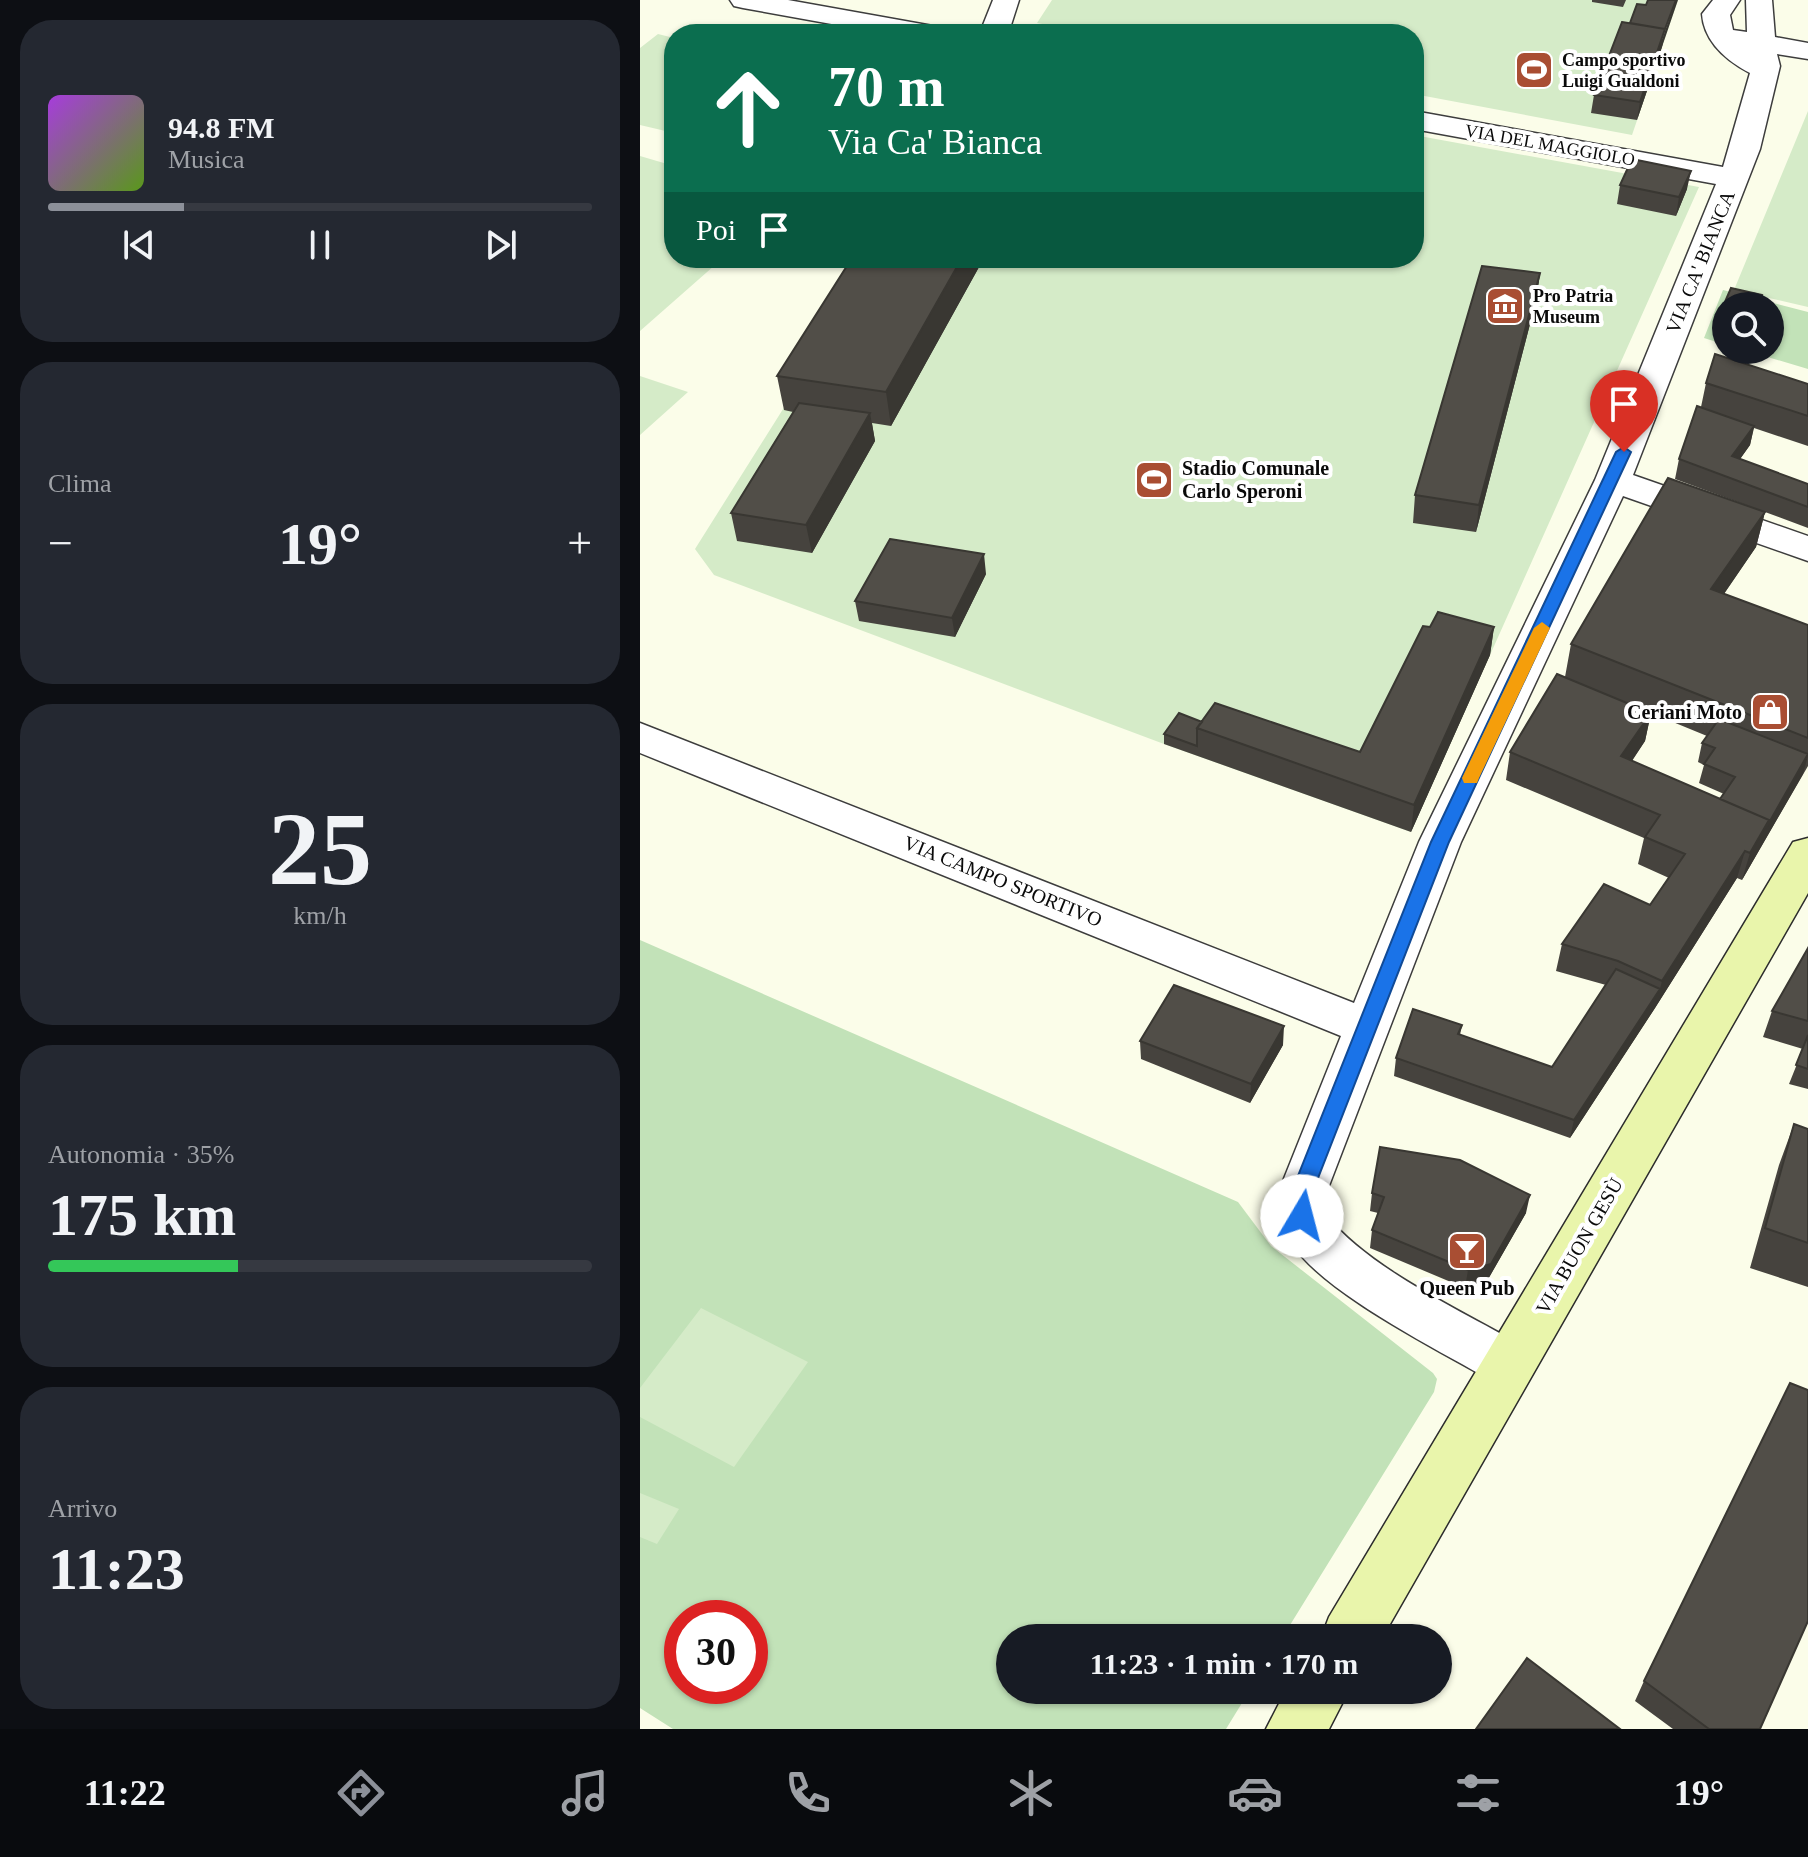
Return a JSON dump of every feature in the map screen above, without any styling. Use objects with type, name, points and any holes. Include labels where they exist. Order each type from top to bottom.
[{"type":"street","points":[[743,0],[877,24]]},
{"type":"street","points":[[997,24],[1006,0]]},
{"type":"street","points":[[1727,0],[1715,19],[1726,38],[1763,55],[1808,51]]},
{"type":"street","name":"VIA CA' BIANCA","points":[[1366,1027],[1440,842],[1613,480],[1745,149],[1763,55],[1759,0]]},
{"type":"street","name":"VIA DEL MAGGIOLO","points":[[1424,122],[1733,178]]},
{"type":"street","points":[[1613,480],[1808,549]]},
{"type":"street","name":"VIA CAMPO SPORTIVO","points":[[640,737],[1366,1027]]},
{"type":"street","name":"VIA BUON GESÙ","points":[[1358,1624],[1808,854]]},
{"type":"street","points":[[1366,1027],[1303,1191],[1302,1216],[1324,1249],[1350,1269],[1510,1365]]},
{"type":"street","points":[[1296,1729],[1311,1704]]},
{"type":"green space","name":"Campo sportivo Luigi Gualdoni","points":[[1052,0],[1678,0],[1632,135],[1424,96],[1424,24],[1037,23]]},
{"type":"green space","points":[[658,34],[664,36],[664,131],[640,125],[640,48]]},
{"type":"green space","points":[[1808,111],[1808,307],[1784,301],[1784,292],[1734,290]]},
{"type":"green space","name":"Stadio Comunale Carlo Speroni","points":[[1424,137],[1699,187],[1411,832],[1164,744],[714,575],[695,549],[872,268],[1424,268]]},
{"type":"green space","points":[[640,156],[664,163],[664,268],[712,268],[640,331]]},
{"type":"green space","points":[[1784,306],[1808,312],[1808,369],[1784,362]]},
{"type":"green space","points":[[1712,318],[1712,341],[1704,338]]},
{"type":"green space","points":[[640,376],[688,392],[640,435]]},
{"type":"green space","points":[[640,940],[1238,1202],[1271,1246],[1437,1379],[1434,1392],[1291,1624],[996,1624],[996,1704],[1241,1704],[1226,1729],[673,1729],[640,1708]]},
{"type":"green space","points":[[701,1308],[808,1362],[734,1467],[640,1417],[640,1388]]},
{"type":"green space","points":[[640,1493],[679,1509],[657,1544],[640,1537]]},
{"type":"building","points":[[1648,0],[1676,0],[1665,29],[1630,23],[1637,4],[1646,5]]},
{"type":"building","points":[[1622,22],[1665,29],[1640,102],[1594,95]]},
{"type":"building","points":[[1632,159],[1691,171],[1679,197],[1620,185]]},
{"type":"building","points":[[1482,266],[1540,273],[1479,505],[1415,495]]},
{"type":"building","points":[[846,268],[956,268],[886,392],[777,376]]},
{"type":"building","points":[[1712,364],[1746,364],[1808,384],[1808,416],[1706,383]]},
{"type":"building","points":[[799,403],[870,413],[806,525],[731,513]]},
{"type":"building","points":[[1697,406],[1754,426],[1732,456],[1808,484],[1808,507],[1679,459]]},
{"type":"building","points":[[1668,478],[1765,512],[1711,589],[1808,625],[1808,738],[1571,644]]},
{"type":"building","points":[[890,539],[984,554],[952,618],[855,601]]},
{"type":"building","points":[[1438,612],[1494,627],[1414,805],[1197,728],[1215,703],[1360,752],[1423,626],[1430,627]]},
{"type":"building","points":[[1557,674],[1651,713],[1621,756],[1769,820],[1750,853],[1745,851],[1662,981],[1618,961],[1562,944],[1604,884],[1650,905],[1685,854],[1645,837],[1660,815],[1510,752]]},
{"type":"building","points":[[1179,713],[1202,722],[1197,728],[1197,746],[1164,734]]},
{"type":"building","points":[[1719,719],[1808,754],[1766,828],[1769,820],[1720,799],[1735,777],[1704,764],[1715,748],[1702,743]]},
{"type":"building","points":[[1808,948],[1808,1021],[1772,1011]]},
{"type":"building","points":[[1616,969],[1660,989],[1574,1120],[1396,1058],[1413,1009],[1462,1025],[1458,1034],[1552,1067]]},
{"type":"building","points":[[1174,985],[1284,1026],[1251,1084],[1140,1041]]},
{"type":"building","points":[[1808,1035],[1808,1069],[1796,1065]]},
{"type":"building","points":[[1794,1124],[1808,1129],[1808,1243],[1765,1228]]},
{"type":"building","points":[[1380,1147],[1460,1160],[1530,1195],[1491,1264],[1468,1270],[1372,1230],[1384,1197],[1372,1193]]},
{"type":"building","points":[[1790,1383],[1808,1390],[1808,1621],[1760,1729],[1709,1729],[1644,1681]]},
{"type":"building","points":[[1527,1658],[1620,1729],[1476,1729]]},
{"type":"slow traffic","points":[[1471,778],[1542,628]]},
{"type":"place","name":"Campo sportivo Luigi Gualdoni","points":[[1534,70]]},
{"type":"place","name":"Pro Patria Museum","points":[[1505,306]]},
{"type":"place","name":"Stadio Comunale Carlo Speroni","points":[[1154,480]]},
{"type":"place","name":"Ceriani Moto","points":[[1770,712]]},
{"type":"place","name":"Queen Pub","points":[[1467,1251]]},
{"type":"route","points":[[1302,1216],[1303,1191],[1440,842],[1624,452]]}]
